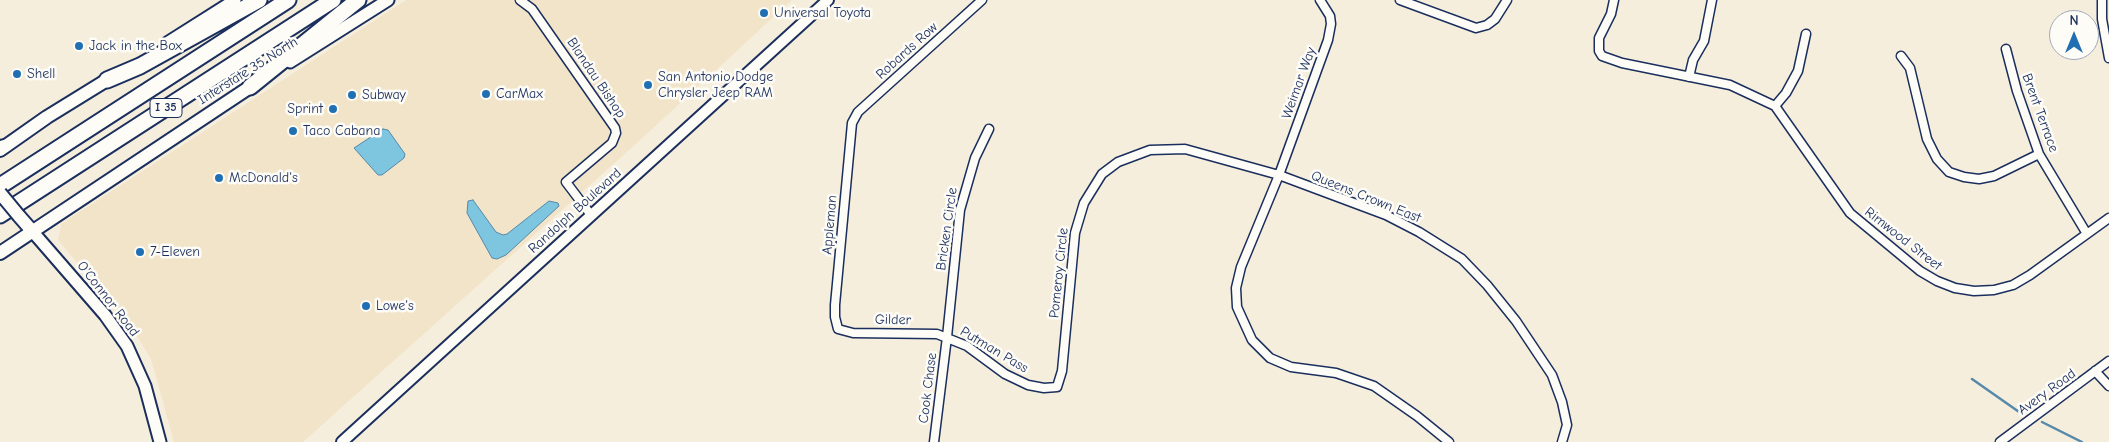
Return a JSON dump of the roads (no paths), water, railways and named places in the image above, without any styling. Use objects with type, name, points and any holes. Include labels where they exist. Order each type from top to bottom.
[{"type":"highway","points":[[107,80],[140,66],[259,0]]},
{"type":"highway","name":"I 35","points":[[0,186],[288,0]]},
{"type":"highway","name":"I 35","points":[[0,215],[333,0]]},
{"type":"highway","points":[[250,87],[358,0]]},
{"type":"main road","points":[[2,148],[235,0]]},
{"type":"main road","name":"Interstate 35 North","points":[[0,253],[250,87],[388,0]]},
{"type":"main road","name":"O'Connor Road","points":[[0,193],[105,315],[127,346],[145,386],[160,442]]},
{"type":"street","name":"Blandau Bishop","points":[[520,0],[532,9],[615,128],[616,133],[612,143],[566,182],[591,215]]},
{"type":"street","name":"Randolph Boulevard","points":[[342,442],[828,0]]},
{"type":"street","name":"Robards Row","points":[[852,123],[858,112],[982,0]]},
{"type":"street","name":"Weimar Way","points":[[1320,0],[1330,16],[1332,24],[1328,40],[1279,175],[1241,267],[1236,288],[1237,307],[1252,340],[1265,354],[1277,362],[1291,367],[1336,373],[1374,386],[1417,416],[1449,442]]},
{"type":"street","points":[[1400,0],[1476,28],[1487,26],[1495,19],[1507,0]]},
{"type":"street","points":[[1614,0],[1611,14],[1599,38],[1599,51],[1602,56],[1622,63],[1730,85],[1775,106],[1786,93],[1798,71],[1806,34]]},
{"type":"street","points":[[1689,76],[1693,60],[1704,41],[1712,0]]},
{"type":"street","points":[[2102,0],[2102,19],[2109,58]]},
{"type":"street","name":"Brent Terrace","points":[[2006,50],[2017,91],[2039,154],[2087,234]]},
{"type":"street","points":[[1901,56],[1910,68],[1927,139],[1937,159],[1949,172],[1964,177],[1994,176],[2039,154]]},
{"type":"street","name":"Rimwood Street","points":[[1775,106],[1844,206],[1857,221],[1928,277],[1946,285],[1974,291],[1994,290],[2013,284],[2030,275],[2109,218]]},
{"type":"street","name":"Appleman","points":[[838,328],[835,318],[835,304],[852,123]]},
{"type":"street","name":"Bricken Circle","points":[[947,337],[960,210],[975,158],[989,129]]},
{"type":"street","name":"Pomeroy Circle","points":[[1056,386],[1062,371],[1075,233],[1084,203],[1102,174],[1128,157],[1150,150],[1173,148],[1208,154],[1279,175]]},
{"type":"street","name":"Queens Crown East","points":[[1279,175],[1386,215],[1419,232],[1462,260],[1487,285],[1516,321],[1552,375],[1565,410],[1567,425],[1562,442]]},
{"type":"street","name":"Gilder","points":[[838,328],[853,333],[937,334],[947,337]]},
{"type":"street","name":"Putman Pass","points":[[947,337],[967,346],[1004,374],[1028,385],[1044,388],[1056,386]]},
{"type":"street","name":"Cook Chase","points":[[934,442],[947,337]]},
{"type":"street","name":"Avery Road","points":[[2000,442],[2109,361]]},
{"type":"street","points":[[2095,371],[2109,386]]},
{"type":"water","points":[[383,129],[388,130],[405,154],[404,158],[382,175],[378,175],[354,148]]},
{"type":"water","points":[[473,200],[496,232],[503,235],[507,234],[549,201],[558,203],[559,206],[506,255],[497,259],[492,258],[467,213],[468,201]]},
{"type":"waterway","points":[[1972,379],[2022,414]]},
{"type":"waterway","points":[[2042,422],[2082,442]]},
{"type":"place","name":"Universal Toyota","points":[[764,13]]},
{"type":"place","name":"Jack in the Box","points":[[79,46]]},
{"type":"place","name":"Shell","points":[[17,74]]},
{"type":"place","name":"San Antonio Dodge Chrysler Jeep RAM","points":[[648,85]]},
{"type":"place","name":"CarMax","points":[[486,94]]},
{"type":"place","name":"Subway","points":[[352,95]]},
{"type":"place","name":"Sprint","points":[[333,109]]},
{"type":"place","name":"Taco Cabana","points":[[293,131]]},
{"type":"place","name":"McDonald's","points":[[219,178]]},
{"type":"place","name":"7-Eleven","points":[[140,252]]},
{"type":"place","name":"Lowe's","points":[[366,306]]}]
